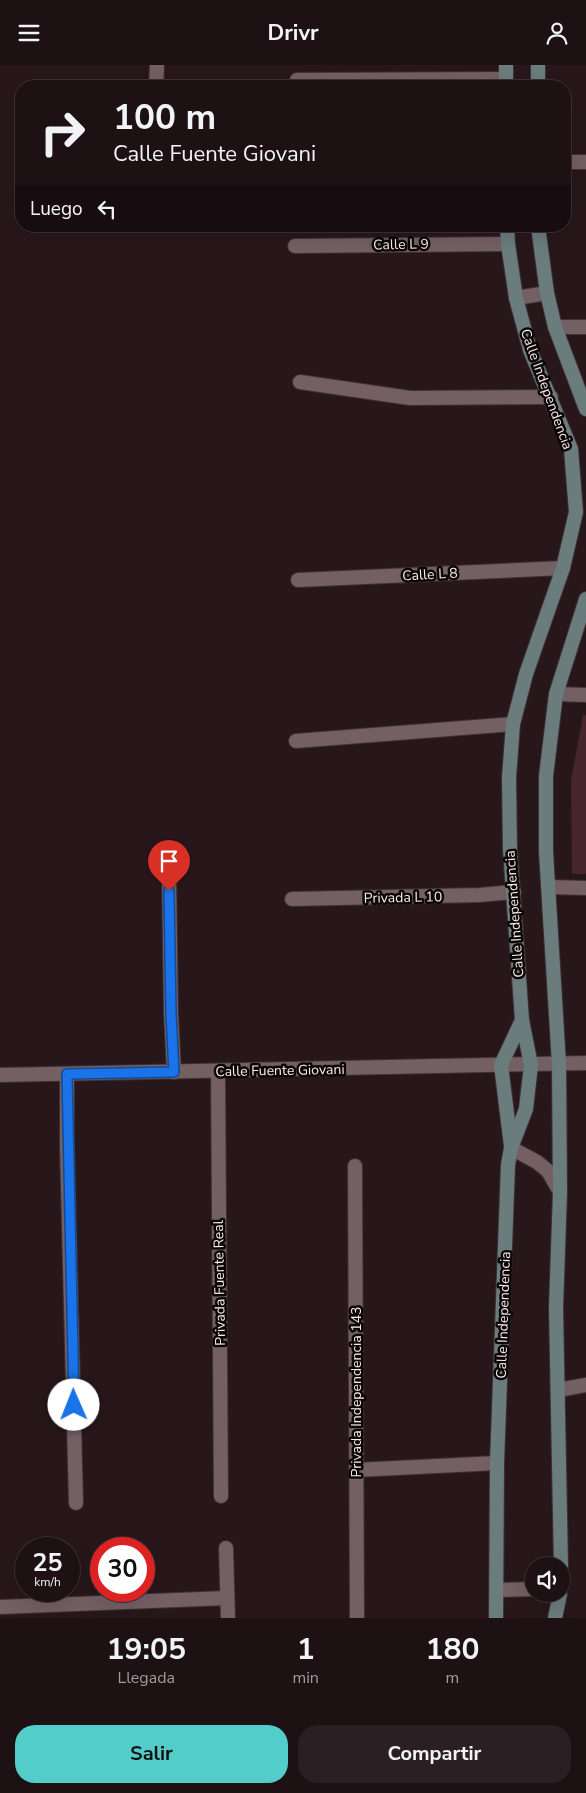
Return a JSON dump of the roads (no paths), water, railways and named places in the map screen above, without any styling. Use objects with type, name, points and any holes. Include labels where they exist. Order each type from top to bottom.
[{"type":"main road","points":[[538,65],[538,80]]},
{"type":"main road","name":"Calle Independencia","points":[[496,1618],[497,1463],[508,1165],[511,1148],[526,1109],[531,1065],[522,1019],[516,951],[510,849],[509,778],[513,724],[526,675],[563,568],[576,513],[571,449],[530,350],[516,298],[507,232]]},
{"type":"main road","name":"Calle Independencia","points":[[539,232],[547,293],[555,327],[586,409]]},
{"type":"main road","points":[[561,1557],[556,1308],[560,1192],[559,1064],[546,852],[546,776],[556,694],[586,599]]},
{"type":"main road","points":[[511,1148],[502,1065],[522,1019]]},
{"type":"main road","points":[[555,1618],[558,1602]]},
{"type":"street","points":[[156,80],[157,65]]},
{"type":"street","points":[[297,80],[506,77]]},
{"type":"street","points":[[571,162],[586,163]]},
{"type":"street","name":"Calle L 9","points":[[295,245],[508,244]]},
{"type":"street","points":[[516,298],[547,293]]},
{"type":"street","points":[[555,327],[586,327]]},
{"type":"street","points":[[300,382],[410,398],[551,397]]},
{"type":"street","name":"Calle L 8","points":[[298,580],[563,568]]},
{"type":"street","points":[[556,694],[586,695]]},
{"type":"street","points":[[296,741],[513,724]]},
{"type":"street","points":[[169,873],[171,1014],[174,1072]]},
{"type":"street","points":[[549,887],[586,888]]},
{"type":"street","name":"Privada L 10","points":[[292,899],[479,895],[514,892]]},
{"type":"street","name":"Calle Fuente Giovani","points":[[0,1075],[586,1063]]},
{"type":"street","name":"Privada Fuente Real","points":[[218,1071],[221,1496]]},
{"type":"street","points":[[67,1074],[67,1148],[76,1503]]},
{"type":"street","points":[[511,1148],[537,1162],[548,1171],[560,1192]]},
{"type":"street","name":"Privada Independencia 143","points":[[355,1166],[357,1618]]},
{"type":"street","points":[[558,1390],[586,1385]]},
{"type":"street","points":[[356,1470],[497,1463]]},
{"type":"street","points":[[226,1548],[228,1618]]},
{"type":"street","points":[[497,1590],[525,1589]]},
{"type":"street","points":[[0,1607],[227,1598]]}]
